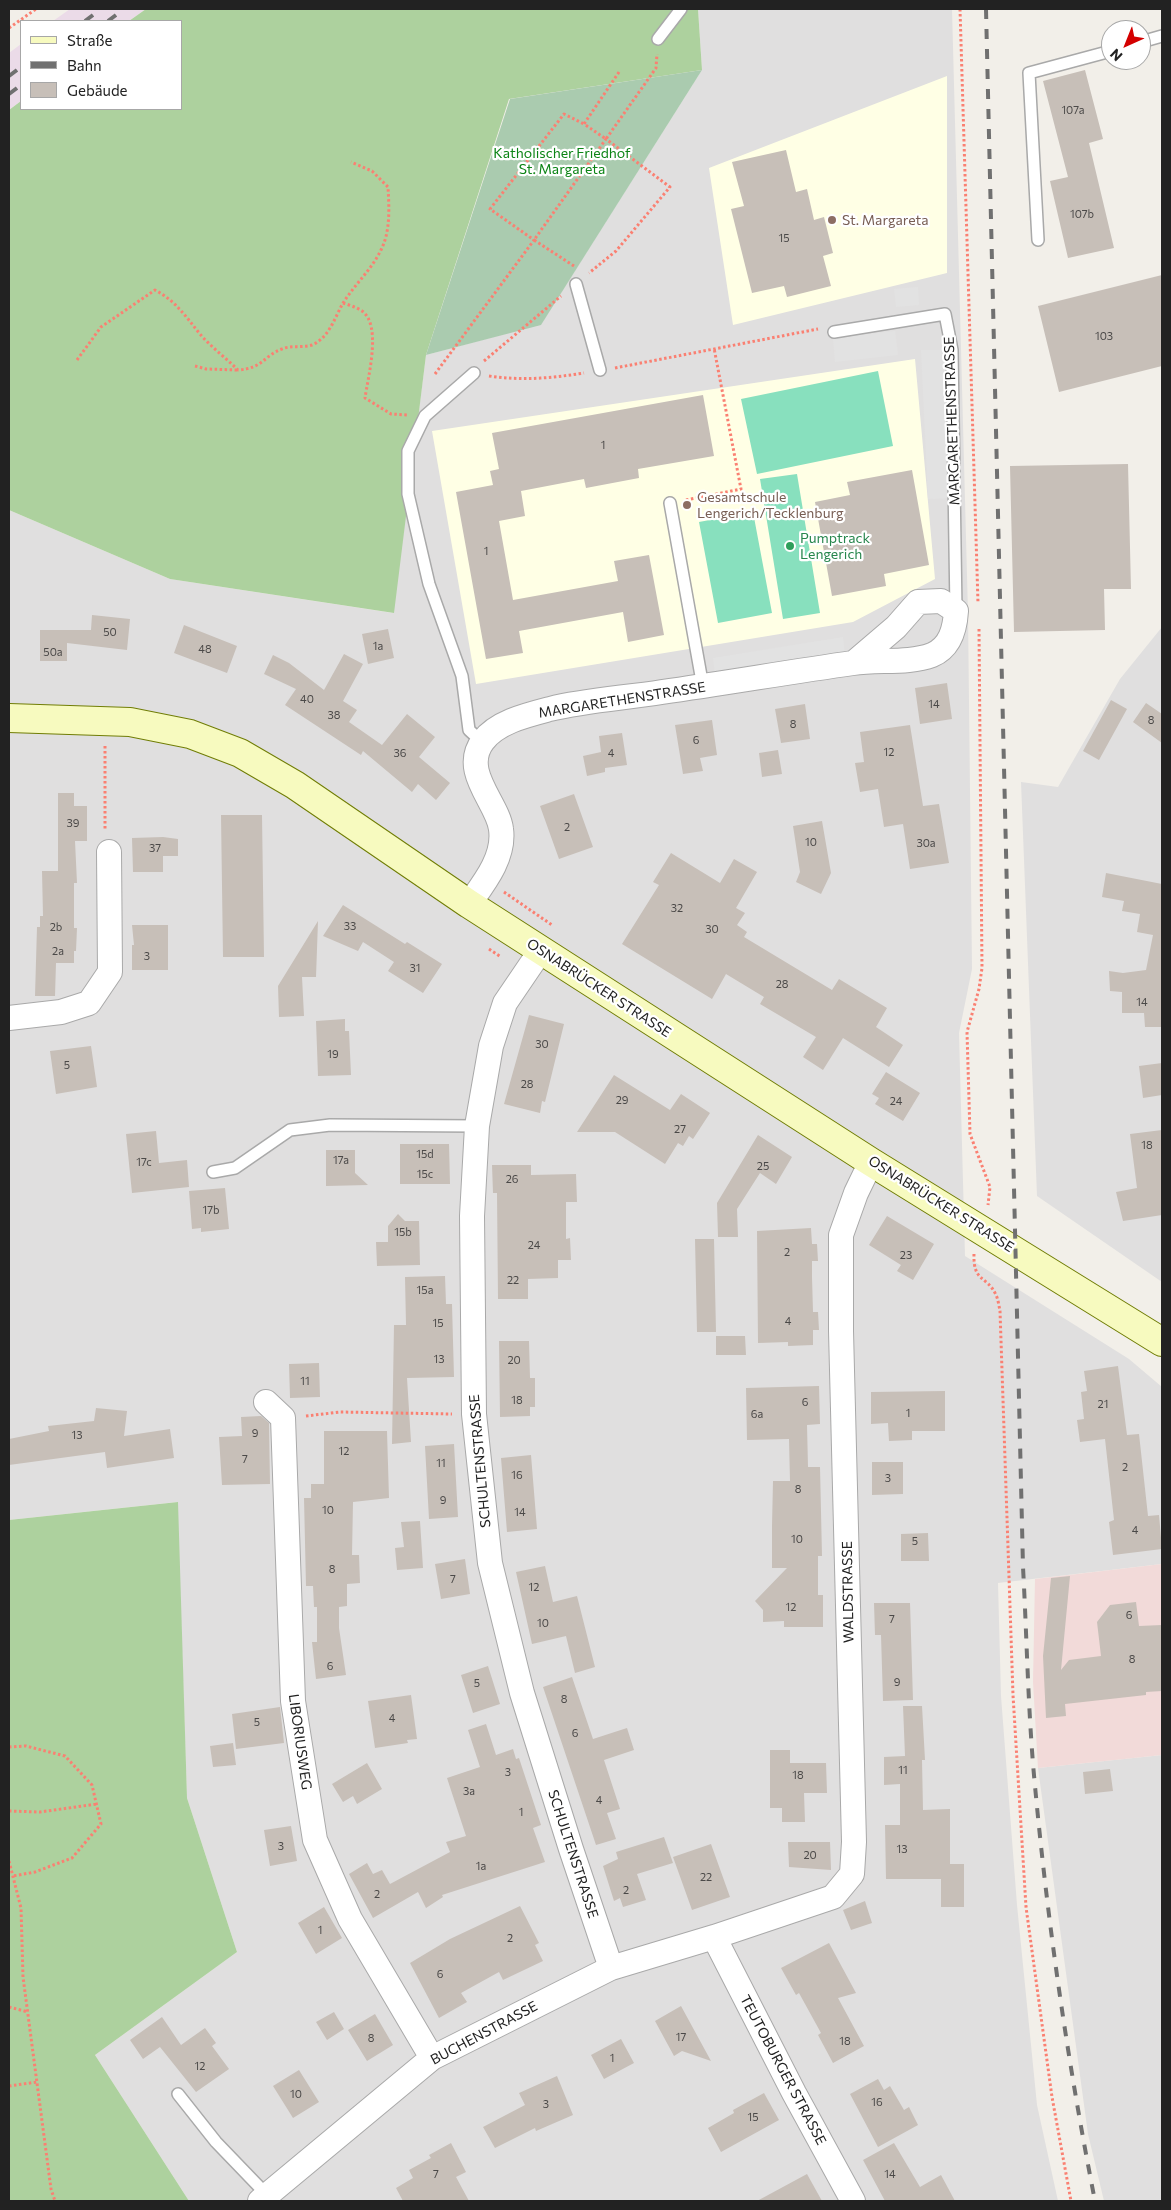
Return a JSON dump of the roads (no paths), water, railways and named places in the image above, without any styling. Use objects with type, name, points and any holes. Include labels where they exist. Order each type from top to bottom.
[{"type":"main road","name":"OSNABRÜCKER STRASSE","points":[[9,718],[130,722],[190,734],[240,753],[295,785],[469,904],[534,961],[981,1229],[1150,1326],[1162,1342]]},
{"type":"street","points":[[855,662],[896,628],[918,602],[940,600],[967,611]]},
{"type":"street","name":"MARGARETHENSTRASSE","points":[[482,742],[500,725],[550,709],[855,662],[901,660],[933,654],[946,644],[967,611]]},
{"type":"street","points":[[469,904],[486,880],[500,852],[501,828],[481,786],[475,762],[482,742]]},
{"type":"street","points":[[9,1018],[61,1012],[89,1003],[110,972],[109,852]]},
{"type":"street","name":"SCHULTENSTRASSE","points":[[534,961],[506,1003],[491,1046],[477,1126],[472,1226],[474,1414],[490,1563],[515,1665],[571,1850],[611,1968]]},
{"type":"street","name":"WALDSTRASSE","points":[[714,1937],[833,1897],[852,1874],[854,1842],[841,1331],[841,1235],[856,1193],[871,1162]]},
{"type":"street","name":"LIBORIUSWEG","points":[[275,1410],[293,1701],[315,1840],[350,1919],[432,2058]]},
{"type":"street","name":"BUCHENSTRASSE","points":[[264,2198],[432,2058],[611,1968],[714,1937]]},
{"type":"street","name":"TEUTOBURGER STRASSE","points":[[714,1937],[794,2093],[853,2201]]},
{"type":"lane","points":[[658,39],[681,9]]},
{"type":"lane","points":[[1038,240],[1029,73],[1101,54]]},
{"type":"lane","points":[[576,284],[600,370]]},
{"type":"lane","name":"MARGARETHENSTRASSE","points":[[834,332],[945,314],[952,350],[967,611]]},
{"type":"lane","points":[[474,373],[425,416],[408,451],[408,494],[429,584],[462,676],[469,730],[482,742]]},
{"type":"lane","points":[[675,502],[702,687]]},
{"type":"lane","points":[[213,1172],[234,1168],[290,1130],[330,1125],[477,1126]]},
{"type":"lane","points":[[178,2094],[264,2198]]},
{"type":"railway","points":[[86,20],[101,9]]},
{"type":"railway","points":[[109,20],[124,9]]},
{"type":"railway","points":[[986,9],[1023,1567],[1029,1704],[1040,1838],[1053,1943],[1076,2098],[1095,2201]]},
{"type":"railway","points":[[9,76],[20,68]]},
{"type":"railway","points":[[9,94],[20,86]]},
{"type":"place","name":"St. Margareta","points":[[832,220]]},
{"type":"place","name":"Gesamtschule Lengerich/Tecklenburg","points":[[687,505]]},
{"type":"place","name":"Pumptrack Lengerich","points":[[790,546]]},
{"type":"park label","name":"Katholischer Friedhof St. Margareta","points":[[562,162]]}]
